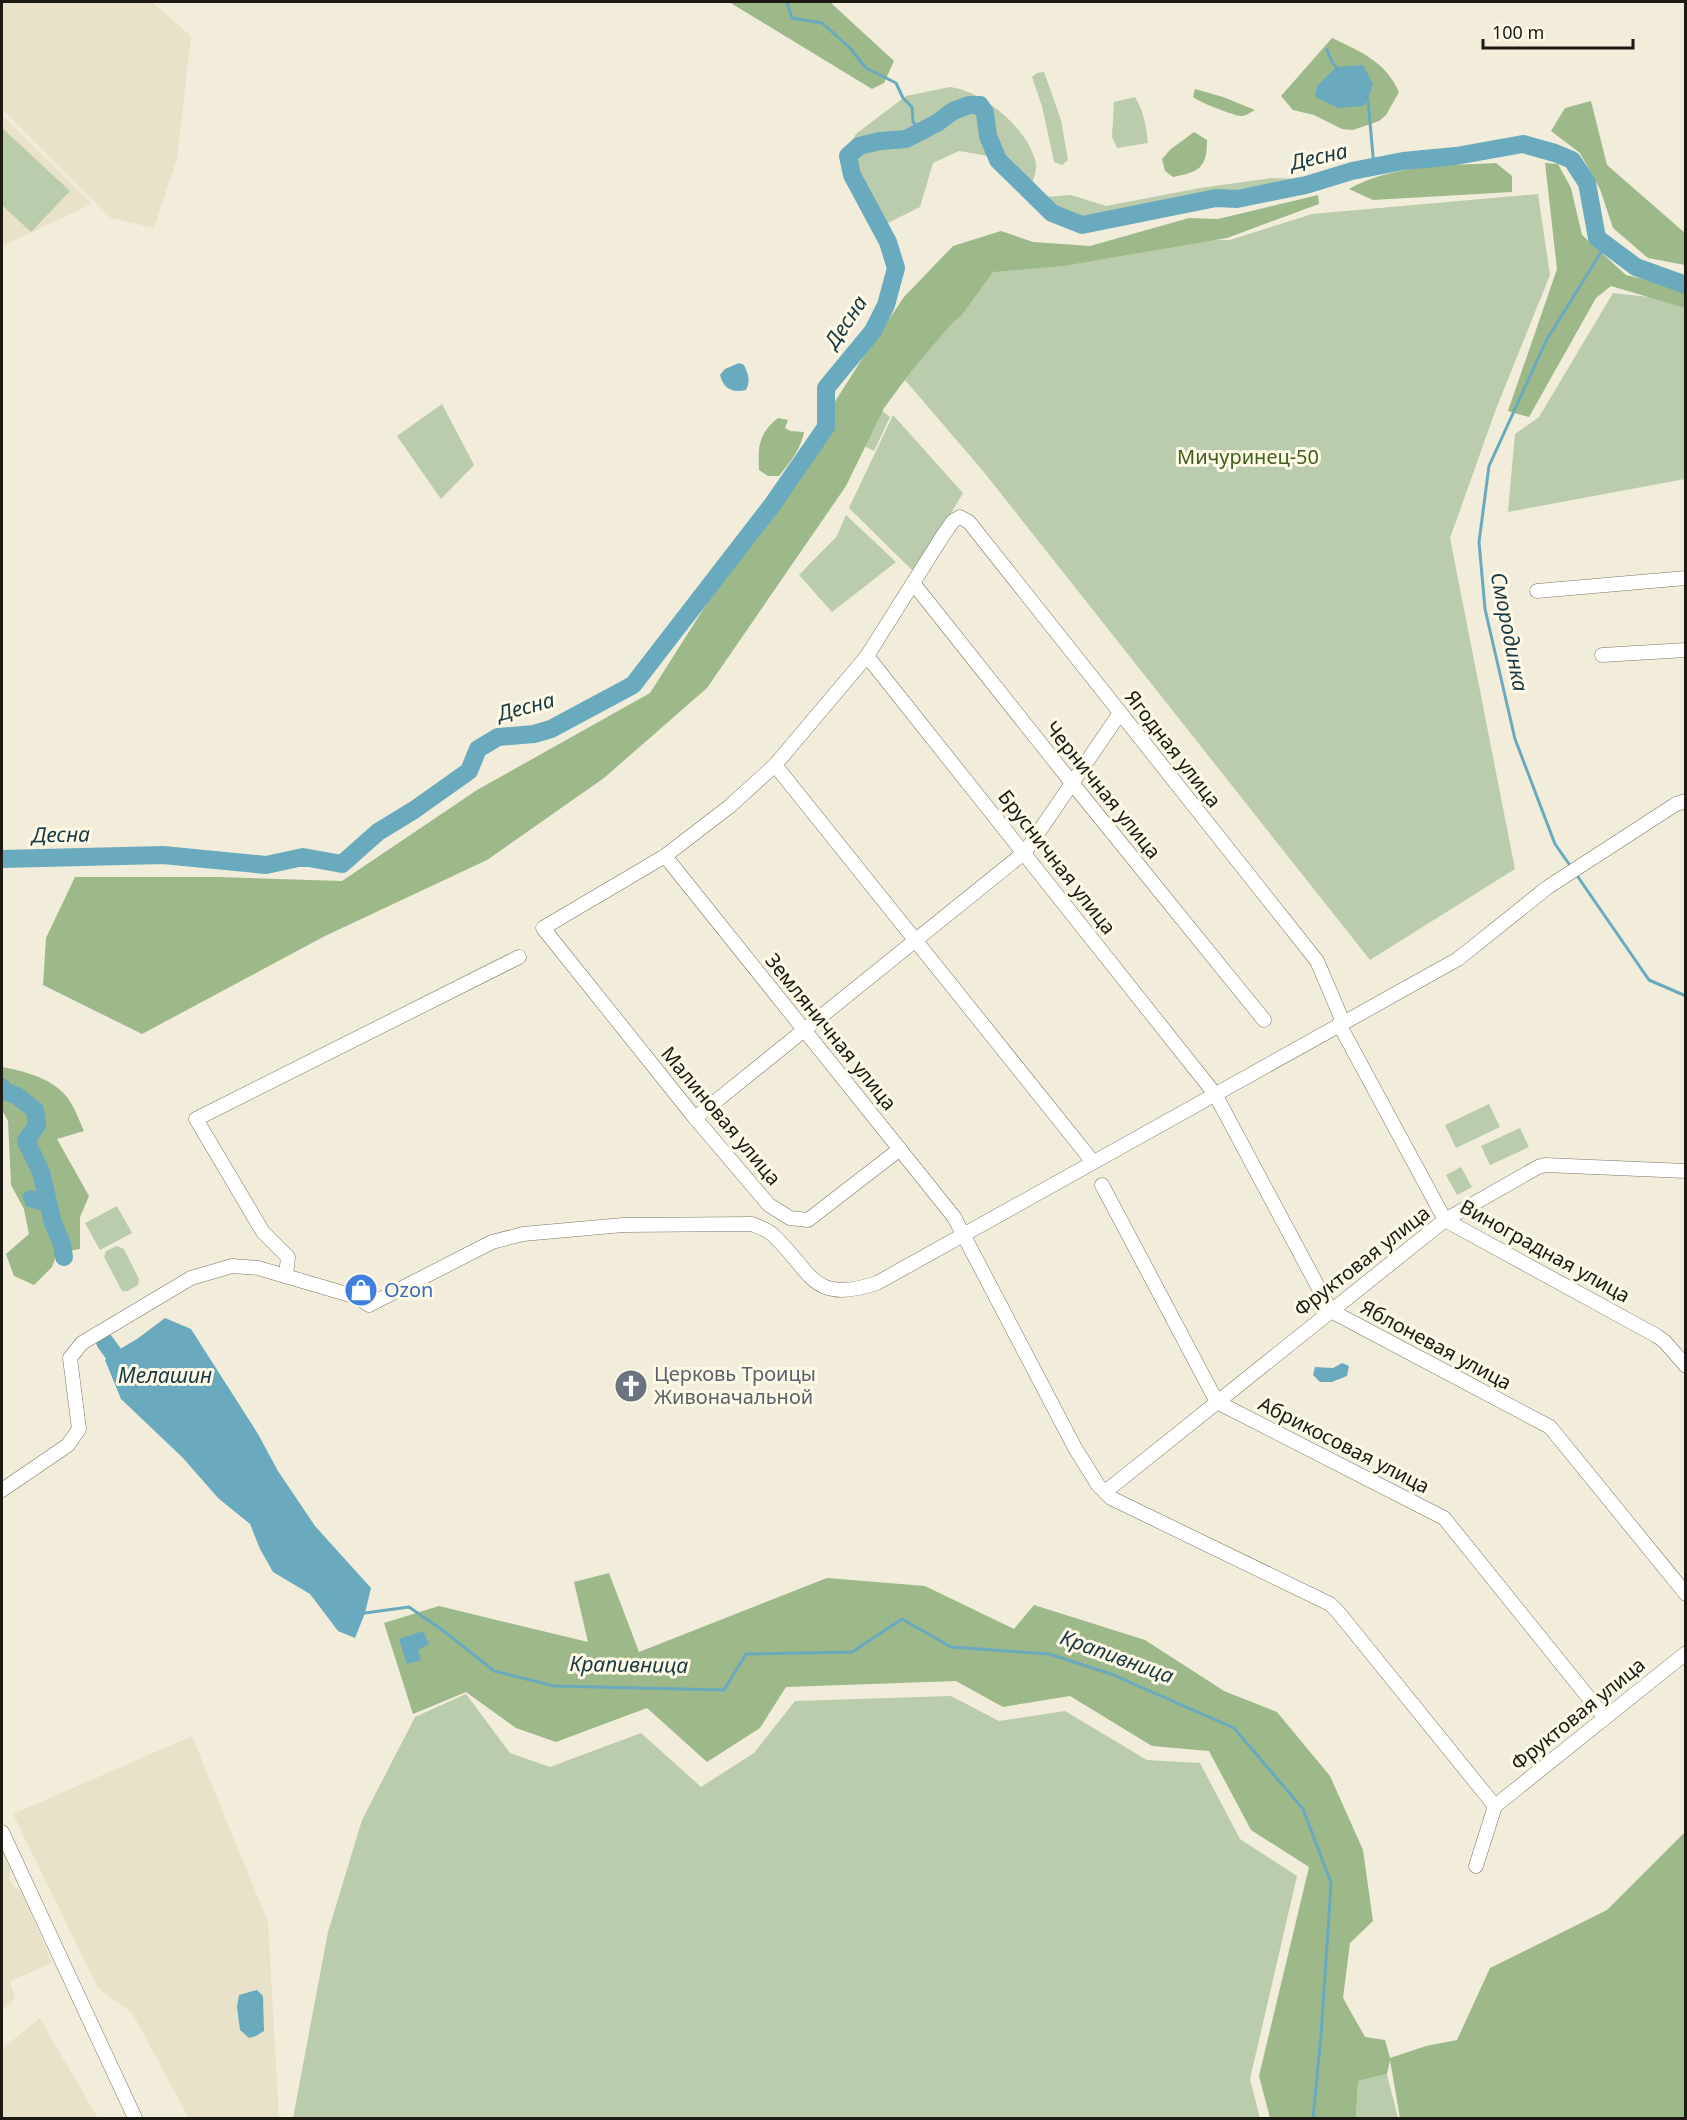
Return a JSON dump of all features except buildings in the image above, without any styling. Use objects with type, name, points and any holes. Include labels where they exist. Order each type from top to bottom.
[{"type":"street","name":"Ягодная улица","points":[[913,583],[953,521],[960,517],[969,522],[1317,961],[1341,1023]]},
{"type":"street","points":[[1537,591],[1686,578]]},
{"type":"street","points":[[665,856],[730,806],[775,765],[867,656],[913,583]]},
{"type":"street","name":"Черничная улица","points":[[913,583],[1264,1020]]},
{"type":"street","points":[[1602,655],[1686,650]]},
{"type":"street","name":"Брусничная улица","points":[[867,656],[1215,1094]]},
{"type":"street","points":[[695,1118],[1025,852],[1120,713]]},
{"type":"street","points":[[775,765],[1093,1162]]},
{"type":"street","points":[[2,1490],[68,1445],[79,1429],[70,1358],[82,1343],[191,1278],[232,1266],[258,1268],[357,1297],[369,1305],[492,1242],[522,1234],[623,1225],[752,1224],[772,1233],[816,1283],[830,1290],[856,1290],[877,1283],[1458,959],[1548,887],[1676,804],[1686,801]]},
{"type":"street","name":"Малиновая улица","points":[[665,856],[543,928],[695,1118],[769,1205],[790,1218],[808,1220],[900,1149]]},
{"type":"street","name":"Земляничная улица","points":[[665,856],[954,1217],[963,1235]]},
{"type":"street","points":[[286,1276],[288,1257],[263,1232],[196,1119],[519,957]]},
{"type":"street","name":"Виноградная улица","points":[[1341,1023],[1446,1220],[1657,1336],[1686,1366]]},
{"type":"street","name":"Яблоневая улица","points":[[1215,1094],[1330,1311],[1550,1427],[1686,1593]]},
{"type":"street","name":"Фруктовая улица","points":[[1105,1492],[1446,1220],[1542,1165],[1686,1171]]},
{"type":"street","points":[[1102,1185],[1217,1402]]},
{"type":"street","points":[[963,1235],[1075,1448],[1105,1492],[1111,1498],[1330,1604],[1495,1806],[1476,1866]]},
{"type":"street","name":"Абрикосовая улица","points":[[1217,1402],[1444,1518],[1605,1718]]},
{"type":"street","name":"Фруктовая улица","points":[[1495,1806],[1686,1653]]},
{"type":"street","points":[[2,1832],[135,2118]]},
{"type":"shaded area","points":[[2,2],[152,2],[191,36],[177,159],[154,228],[111,218],[2,109]]},
{"type":"shaded area","points":[[2,115],[92,204],[2,246]]},
{"type":"shaded area","points":[[192,1736],[268,1922],[279,2118],[189,2118],[132,2013],[98,1988],[13,1814]]},
{"type":"shaded area","points":[[2,1845],[11,1866],[9,1878],[13,1886],[21,1890],[52,1963],[10,1981],[15,1998],[2,2011]]},
{"type":"shaded area","points":[[40,2018],[98,2118],[2,2118],[2,2049]]},
{"type":"green space","points":[[729,2],[830,2],[894,61],[884,83],[872,89]]},
{"type":"green space","points":[[1332,38],[1371,59],[1387,72],[1393,81],[1399,92],[1386,115],[1379,121],[1353,130],[1342,129],[1314,115],[1293,110],[1281,96]]},
{"type":"green space","points":[[1044,72],[1061,120],[1068,160],[1062,165],[1054,162],[1042,106],[1032,77]]},
{"type":"green space","points":[[950,87],[963,90],[990,104],[1003,114],[1025,138],[1036,164],[1031,187],[1001,158],[959,151],[933,163],[920,207],[886,224],[856,175],[848,147],[856,134],[906,96]]},
{"type":"green space","points":[[1195,89],[1255,110],[1247,115],[1238,116],[1193,97]]},
{"type":"green space","points":[[1135,97],[1141,108],[1148,143],[1117,148],[1112,137],[1114,102]]},
{"type":"green space","points":[[1591,101],[1607,165],[1685,233],[1685,265],[1648,258],[1613,228],[1600,189],[1580,153],[1551,131],[1565,108]]},
{"type":"green space","points":[[2,128],[70,191],[31,232],[2,205]]},
{"type":"green space","points":[[1194,132],[1207,140],[1203,163],[1189,173],[1173,177],[1165,171],[1162,159],[1171,149]]},
{"type":"green space","points":[[1496,163],[1512,176],[1512,192],[1373,200],[1349,189],[1366,181],[1402,171]]},
{"type":"green space","points":[[1545,163],[1558,164],[1571,188],[1582,235],[1626,275],[1685,289],[1685,308],[1611,286],[1596,298],[1529,417],[1508,411],[1557,269]]},
{"type":"green space","points":[[1272,178],[1303,179],[1310,187],[1285,193],[1214,195],[1082,223],[1055,211],[1047,204],[1045,197],[1071,195],[1106,206],[1200,188]]},
{"type":"green space","name":"Мичуринец-50","points":[[1538,194],[1550,275],[1496,409],[1450,538],[1515,869],[1370,960],[983,471],[905,380],[986,262],[1187,240],[1230,240],[1312,214]]},
{"type":"green space","points":[[1318,195],[1319,204],[1227,238],[1063,266],[993,272],[961,316],[953,322],[913,369],[884,408],[846,486],[707,688],[604,778],[487,860],[325,936],[142,1034],[43,985],[46,938],[75,877],[219,877],[342,881],[477,790],[650,693],[862,359],[904,297],[953,246],[1001,231],[1033,242],[1090,246],[1189,218],[1218,219]]},
{"type":"green space","points":[[1613,293],[1685,301],[1685,479],[1508,512],[1515,434],[1539,417]]},
{"type":"green space","points":[[442,404],[474,465],[441,499],[397,436]]},
{"type":"green space","points":[[880,409],[890,417],[874,451],[860,444]]},
{"type":"green space","points":[[893,415],[963,493],[915,573],[849,508]]},
{"type":"green space","points":[[778,418],[788,420],[785,428],[790,431],[804,432],[803,438],[798,450],[779,476],[768,476],[759,470],[759,448],[766,430]]},
{"type":"green space","points":[[846,515],[896,562],[832,612],[799,575],[837,536]]},
{"type":"green space","points":[[2,1067],[37,1076],[53,1084],[66,1096],[84,1131],[57,1139],[89,1196],[80,1217],[80,1249],[57,1253],[52,1267],[34,1285],[14,1276],[6,1254],[29,1234],[24,1209],[11,1185],[8,1121],[2,1110]]},
{"type":"green space","points":[[1489,1104],[1500,1127],[1456,1148],[1445,1125]]},
{"type":"green space","points":[[1520,1128],[1529,1147],[1490,1165],[1481,1146]]},
{"type":"green space","points":[[1461,1167],[1472,1187],[1457,1195],[1446,1175]]},
{"type":"green space","points":[[117,1206],[132,1233],[100,1250],[85,1223]]},
{"type":"green space","points":[[117,1246],[124,1249],[139,1279],[138,1285],[128,1291],[122,1291],[104,1257],[106,1251]]},
{"type":"green space","points":[[609,1573],[639,1652],[827,1578],[925,1586],[1014,1629],[1034,1605],[1145,1640],[1224,1691],[1277,1712],[1330,1776],[1363,1850],[1373,1921],[1350,1943],[1343,1998],[1365,2037],[1385,2040],[1390,2058],[1426,2046],[1457,2040],[1490,1968],[1607,1910],[1685,1832],[1685,2118],[1400,2118],[1390,2060],[1387,2074],[1358,2081],[1356,2118],[1270,2118],[1259,2076],[1309,1867],[1251,1830],[1209,1751],[1152,1746],[1070,1696],[1003,1707],[956,1681],[786,1687],[760,1728],[707,1762],[647,1708],[556,1742],[516,1728],[466,1692],[413,1714],[384,1623],[439,1606],[588,1642],[574,1582]]},
{"type":"green space","points":[[466,1694],[510,1753],[550,1767],[641,1733],[701,1787],[754,1753],[795,1701],[951,1696],[999,1721],[1065,1711],[1147,1760],[1200,1763],[1240,1839],[1297,1876],[1250,2079],[1260,2118],[293,2118],[328,1932],[362,1820],[415,1717]]},
{"type":"green space","points":[[1387,2074],[1398,2118],[1356,2118],[1358,2081]]},
{"type":"water","points":[[1363,65],[1373,84],[1368,100],[1363,106],[1338,108],[1315,97],[1317,86],[1336,67]]},
{"type":"water","points":[[739,363],[744,365],[749,380],[746,390],[737,391],[726,387],[720,375],[725,369]]},
{"type":"water","points":[[29,1190],[48,1194],[53,1203],[38,1210],[26,1206],[22,1195]]},
{"type":"water","name":"Мелашин","points":[[165,1318],[191,1329],[258,1434],[278,1471],[315,1526],[371,1588],[365,1613],[355,1638],[338,1631],[310,1594],[273,1572],[250,1524],[218,1498],[183,1458],[121,1399],[105,1360]]},
{"type":"water","points":[[1342,1363],[1349,1366],[1347,1376],[1332,1382],[1320,1382],[1313,1375],[1315,1367],[1333,1368]]},
{"type":"water","points":[[423,1631],[429,1644],[418,1650],[421,1660],[407,1664],[399,1639]]},
{"type":"water","points":[[257,1990],[263,1996],[264,2031],[249,2038],[240,2030],[237,2007],[239,1995]]},
{"type":"waterway","points":[[787,2],[792,18],[822,23],[849,47],[866,68],[896,83],[903,98],[912,107],[913,122],[921,130]]},
{"type":"waterway","points":[[1327,50],[1338,69]]},
{"type":"waterway","points":[[1365,98],[1368,100],[1374,167]]},
{"type":"waterway","name":"Десна","points":[[2,859],[163,855],[266,865],[303,857],[342,864],[378,832],[469,771],[478,749],[498,737],[534,734],[551,729],[633,685],[772,505],[826,427],[826,388],[873,331],[886,305],[896,268],[888,242],[852,175],[848,156],[859,146],[880,141],[906,139],[937,123],[953,111],[969,105],[980,105],[985,113],[988,136],[998,160],[1052,213],[1082,225],[1216,198],[1237,199],[1403,161],[1456,156],[1523,144],[1572,160],[1587,183],[1597,238],[1636,267],[1686,285]]},
{"type":"waterway","name":"Смородинка","points":[[1569,864],[1555,844],[1515,739],[1485,609],[1479,542],[1489,466],[1546,341],[1606,244]]},
{"type":"waterway","name":"Смородинка","points":[[1578,877],[1649,980],[1686,996]]},
{"type":"waterway","name":"Крапивница","points":[[2,1087],[2,1090],[17,1096],[35,1110],[37,1125],[26,1141],[41,1172],[64,1257]]},
{"type":"waterway","name":"Крапивница","points":[[105,1342],[113,1353]]},
{"type":"waterway","name":"Крапивница","points":[[365,1613],[409,1607],[494,1671],[554,1686],[724,1690],[746,1654],[852,1652],[902,1619],[951,1647],[1049,1654],[1111,1674],[1234,1728],[1303,1809],[1331,1883],[1313,2118]]},
{"type":"place","name":"Ozon","points":[[361,1290]]},
{"type":"place","name":"Церковь Троицы Живоначальной","points":[[631,1386]]}]
